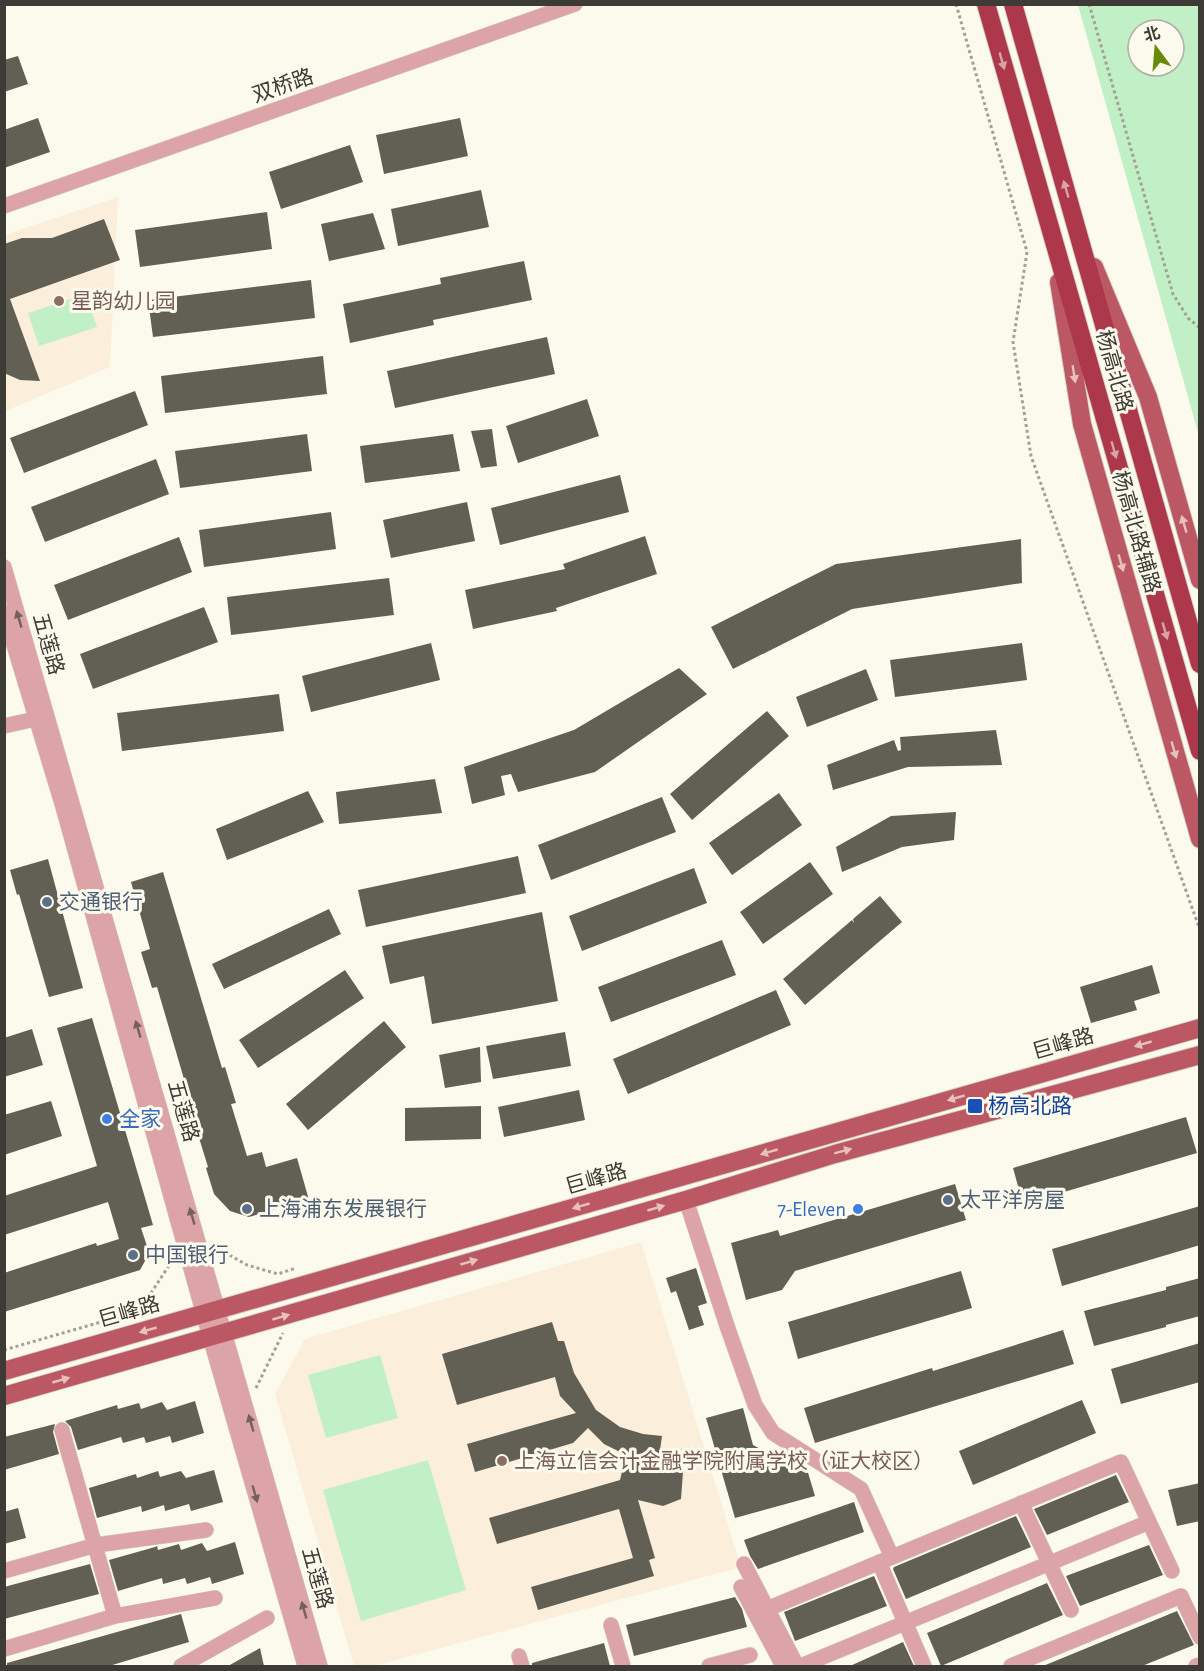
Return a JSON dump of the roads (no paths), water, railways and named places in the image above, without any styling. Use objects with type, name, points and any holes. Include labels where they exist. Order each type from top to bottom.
[{"type":"highway","name":"杨高北路","points":[[986,4],[1200,751]]},
{"type":"highway","name":"杨高北路","points":[[1013,4],[1200,664]]},
{"type":"main road","points":[[1076,225],[1148,397],[1200,580]]},
{"type":"main road","name":"杨高北路辅路","points":[[1052,233],[1082,424],[1200,839]]},
{"type":"main road","name":"巨峰路","points":[[4,1371],[1200,1028]]},
{"type":"main road","points":[[4,1396],[686,1200],[835,1154],[1200,1055]]},
{"type":"street","name":"双桥路","points":[[4,207],[575,4]]},
{"type":"street","name":"五莲路","points":[[4,567],[7,590],[42,717],[211,1312],[320,1666]]},
{"type":"street","name":"五莲路","points":[[4,612],[42,717],[63,807],[183,1241],[211,1312]]},
{"type":"street","points":[[5,725],[42,717]]},
{"type":"street","points":[[686,1200],[754,1405],[772,1433],[861,1489],[906,1623],[924,1666]]},
{"type":"street","name":"五莲路","points":[[218,1335],[305,1666]]},
{"type":"street","points":[[62,1430],[115,1616]]},
{"type":"street","points":[[767,1609],[1122,1461],[1172,1571]]},
{"type":"street","points":[[1021,1503],[1071,1610]]},
{"type":"street","points":[[744,1564],[799,1666],[1149,1522]]},
{"type":"street","points":[[4,1571],[96,1545],[206,1530]]},
{"type":"street","points":[[741,1587],[783,1666]]},
{"type":"street","points":[[1011,1666],[1181,1596],[1200,1637]]},
{"type":"street","points":[[4,1649],[115,1616],[215,1598]]},
{"type":"street","points":[[181,1666],[267,1618]]},
{"type":"street","points":[[611,1625],[623,1666]]},
{"type":"street","points":[[709,1666],[750,1655]]},
{"type":"place","name":"星韵幼儿园","points":[[59,301]]},
{"type":"place","name":"交通银行","points":[[47,902]]},
{"type":"place","name":"杨高北路","points":[[975,1106]]},
{"type":"place","name":"全家","points":[[107,1119]]},
{"type":"place","name":"太平洋房屋","points":[[948,1200]]},
{"type":"place","name":"上海浦东发展银行","points":[[247,1209]]},
{"type":"place","name":"7-Eleven","points":[[858,1209]]},
{"type":"place","name":"中国银行","points":[[133,1255]]},
{"type":"place","name":"上海立信会计金融学院附属学校（证大校区）","points":[[502,1461]]}]
